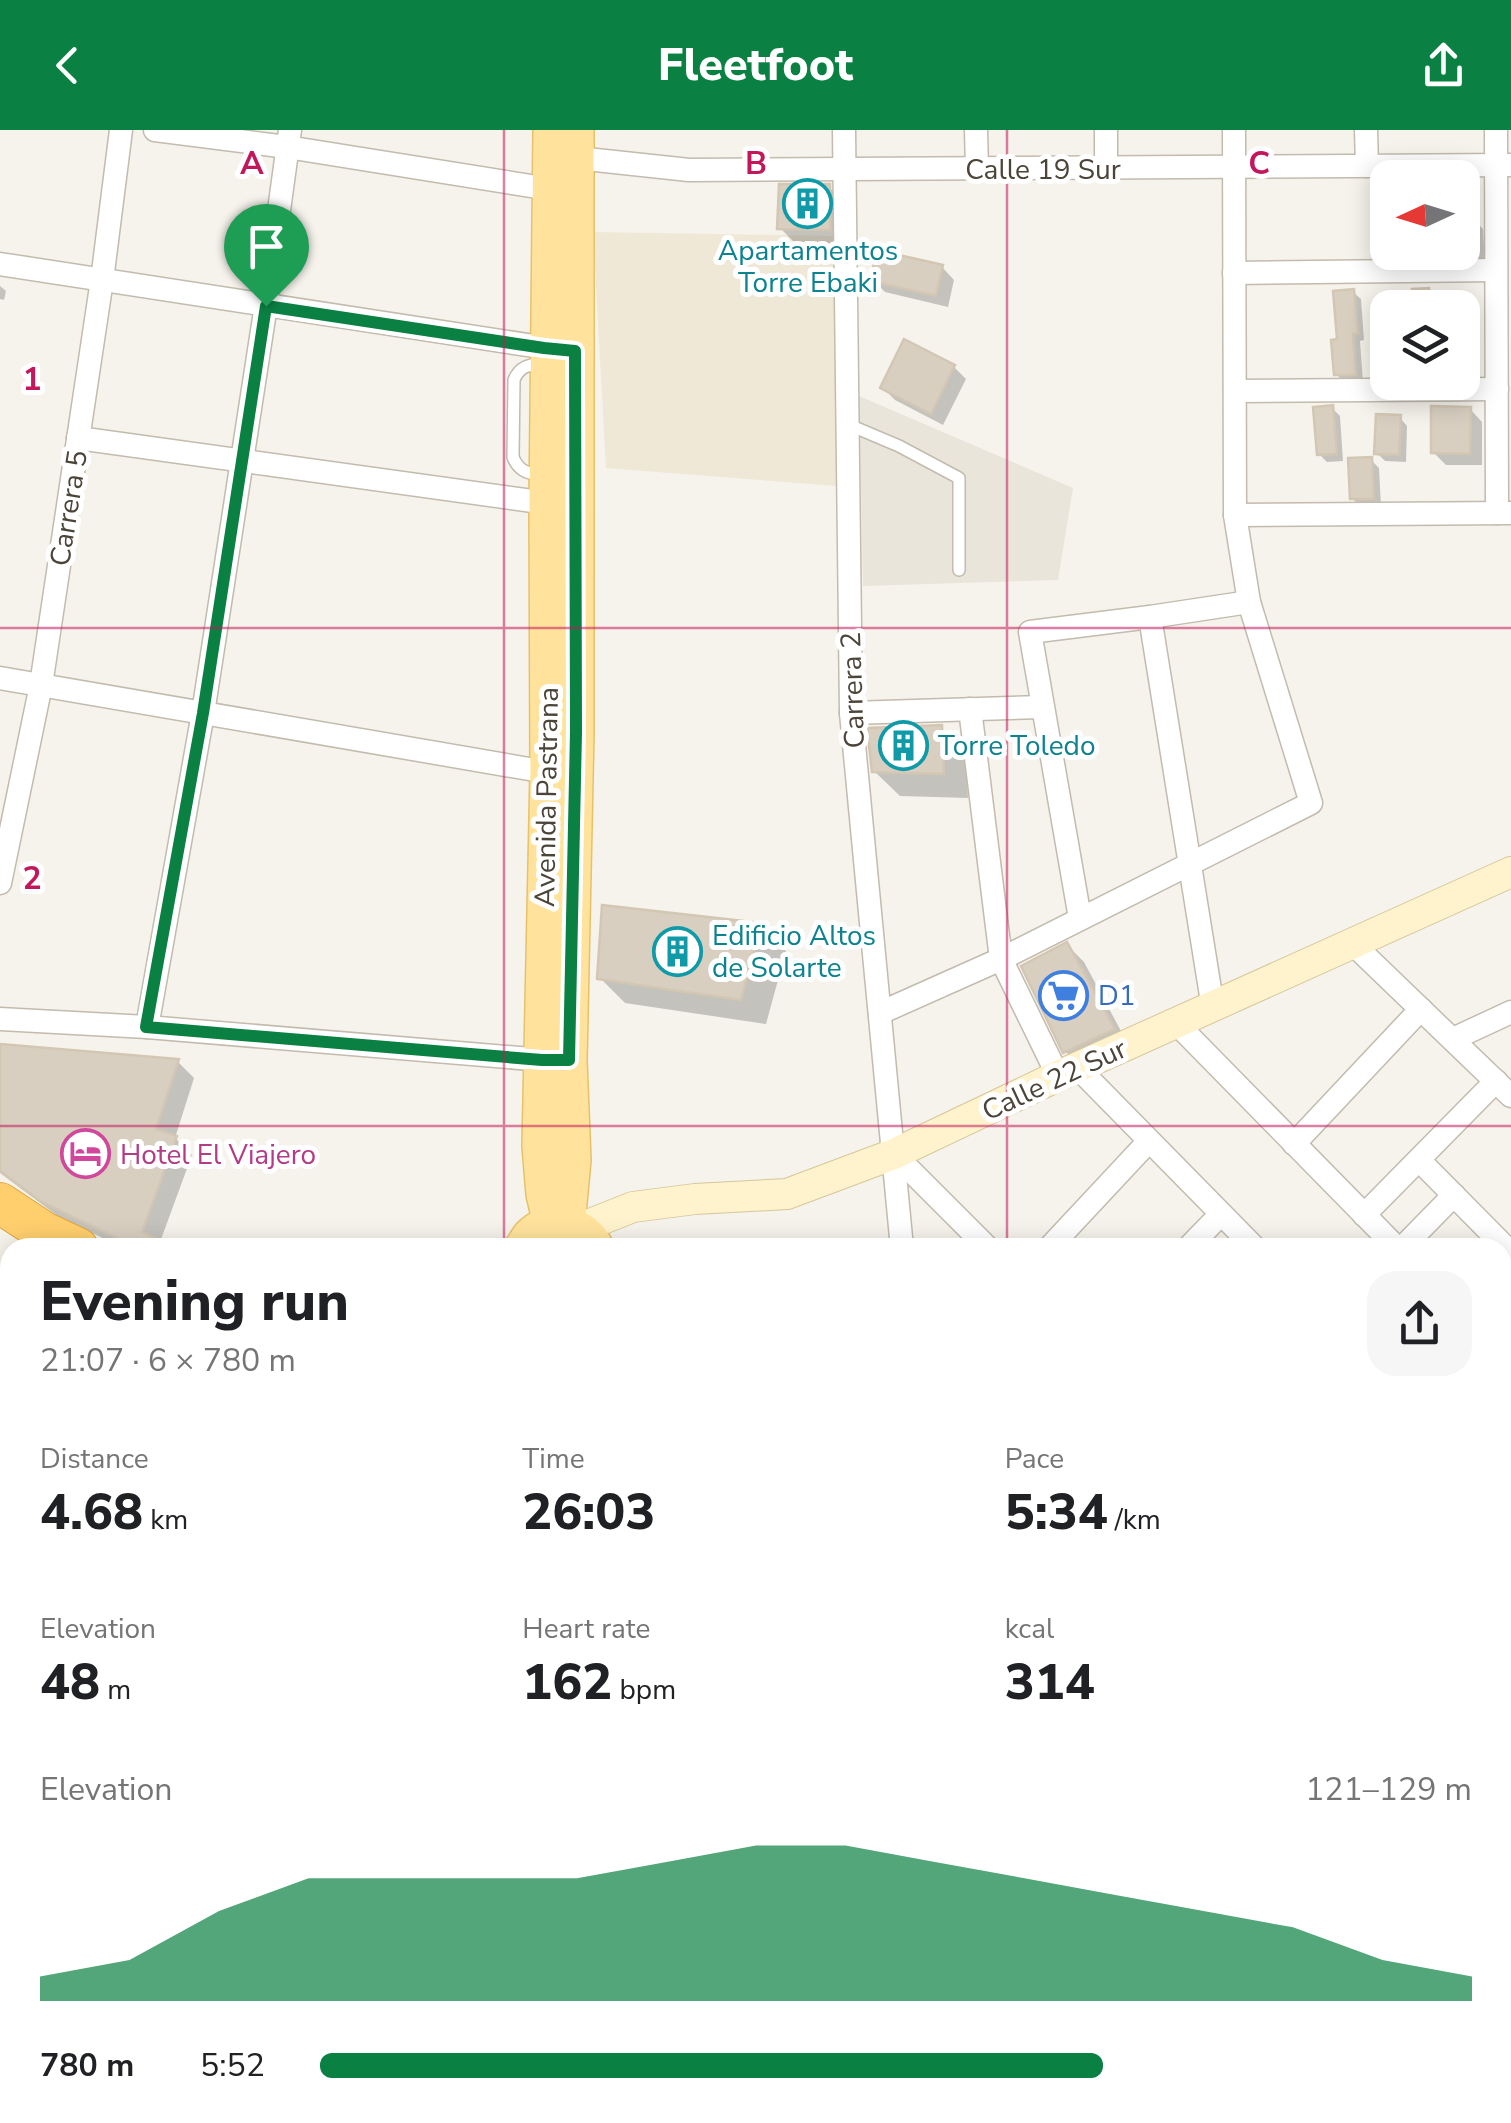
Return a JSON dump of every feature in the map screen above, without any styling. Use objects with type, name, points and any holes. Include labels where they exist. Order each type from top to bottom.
[{"type":"highway","points":[[0,1203],[57,1238]]},
{"type":"main road","name":"Avenida Pastrana","points":[[551,130],[570,168],[558,354],[556,495],[561,774],[556,1060],[572,1160],[578,1233]]},
{"type":"main road","name":"Calle 22 Sur","points":[[578,1233],[633,1207],[787,1194],[894,1154],[1511,872]]},
{"type":"main road","points":[[529,1238],[533,1233],[578,1233]]},
{"type":"street","name":"Carrera 5","points":[[0,883],[41,685],[121,130]]},
{"type":"street","name":"Calle 19 Sur","points":[[156,130],[288,139],[570,168],[1504,166]]},
{"type":"street","name":"Carrera 2","points":[[844,130],[851,712],[901,1238]]},
{"type":"street","points":[[976,130],[978,169]]},
{"type":"street","points":[[1106,130],[1106,168]]},
{"type":"street","points":[[880,1012],[1001,958],[1311,803],[1249,602],[1235,514],[1234,130]]},
{"type":"street","points":[[1366,130],[1367,166]]},
{"type":"street","points":[[1235,514],[1504,513],[1496,389],[1496,270],[1504,166],[1496,130]]},
{"type":"street","points":[[146,1027],[203,713],[288,139]]},
{"type":"street","points":[[0,264],[558,354]]},
{"type":"street","points":[[1234,273],[1496,270]]},
{"type":"street","points":[[1235,392],[1496,389]]},
{"type":"street","points":[[78,438],[556,495]]},
{"type":"street","points":[[1080,918],[1030,632],[1249,602]]},
{"type":"street","points":[[1150,617],[1213,1008]]},
{"type":"street","points":[[0,678],[561,774]]},
{"type":"street","points":[[851,712],[1042,707]]},
{"type":"street","points":[[970,709],[1001,958],[1068,1072],[1148,1142],[1245,1238]]},
{"type":"street","points":[[1353,944],[1504,1088],[1419,1160],[1364,1215]]},
{"type":"street","points":[[1294,1144],[1421,1009]]},
{"type":"street","points":[[1453,1039],[1511,1012]]},
{"type":"street","points":[[0,1019],[556,1060]]},
{"type":"street","points":[[1177,1024],[1389,1238]]},
{"type":"street","points":[[1057,1238],[1148,1142]]},
{"type":"street","points":[[894,1154],[978,1238]]},
{"type":"street","points":[[1419,1160],[1495,1238]]},
{"type":"street","points":[[1410,1238],[1454,1196]]},
{"type":"street","points":[[1197,1238],[1220,1214]]},
{"type":"lane","points":[[556,495],[516,467],[513,438],[514,380],[518,371],[558,354]]},
{"type":"lane","points":[[847,424],[959,478],[959,570]]},
{"type":"shaded area","points":[[593,232],[837,236],[836,486],[606,468]]},
{"type":"shaded area","points":[[859,396],[1073,488],[1058,580],[863,586]]},
{"type":"building","name":"Apartamentos Torre Ebaki","points":[[779,184],[830,184],[830,230],[777,229]]},
{"type":"building","points":[[877,250],[943,265],[936,296],[870,281]]},
{"type":"building","points":[[1354,289],[1356,375],[1334,375],[1331,340],[1337,339],[1333,291]]},
{"type":"building","points":[[904,339],[955,365],[931,414],[880,388]]},
{"type":"building","points":[[1333,405],[1337,454],[1317,455],[1313,407]]},
{"type":"building","points":[[1431,406],[1471,407],[1470,454],[1431,453]]},
{"type":"building","points":[[1376,414],[1401,415],[1399,455],[1374,454]]},
{"type":"building","points":[[1372,457],[1374,499],[1350,499],[1348,458]]},
{"type":"building","name":"Torre Toledo","points":[[942,725],[944,774],[872,772],[867,728]]},
{"type":"building","name":"Edificio Altos de Solarte","points":[[602,905],[762,923],[741,1000],[597,979]]},
{"type":"building","name":"D1","points":[[1067,942],[1115,1029],[1063,1053],[1021,966]]},
{"type":"building","name":"Hotel El Viajero","points":[[0,1044],[179,1059],[156,1129],[177,1136],[142,1232],[156,1238],[117,1238],[40,1201],[0,1171]]},
{"type":"place","name":"Apartamentos Torre Ebaki","points":[[808,203]]},
{"type":"place","name":"Torre Toledo","points":[[903,745]]},
{"type":"place","name":"Edificio Altos de Solarte","points":[[677,951]]},
{"type":"place","name":"D1","points":[[1063,995]]},
{"type":"place","name":"Hotel El Viajero","points":[[85,1154]]},
{"type":"route","points":[[266,306],[575,351],[576,732],[569,1060],[146,1027],[203,713],[266,306]]}]
